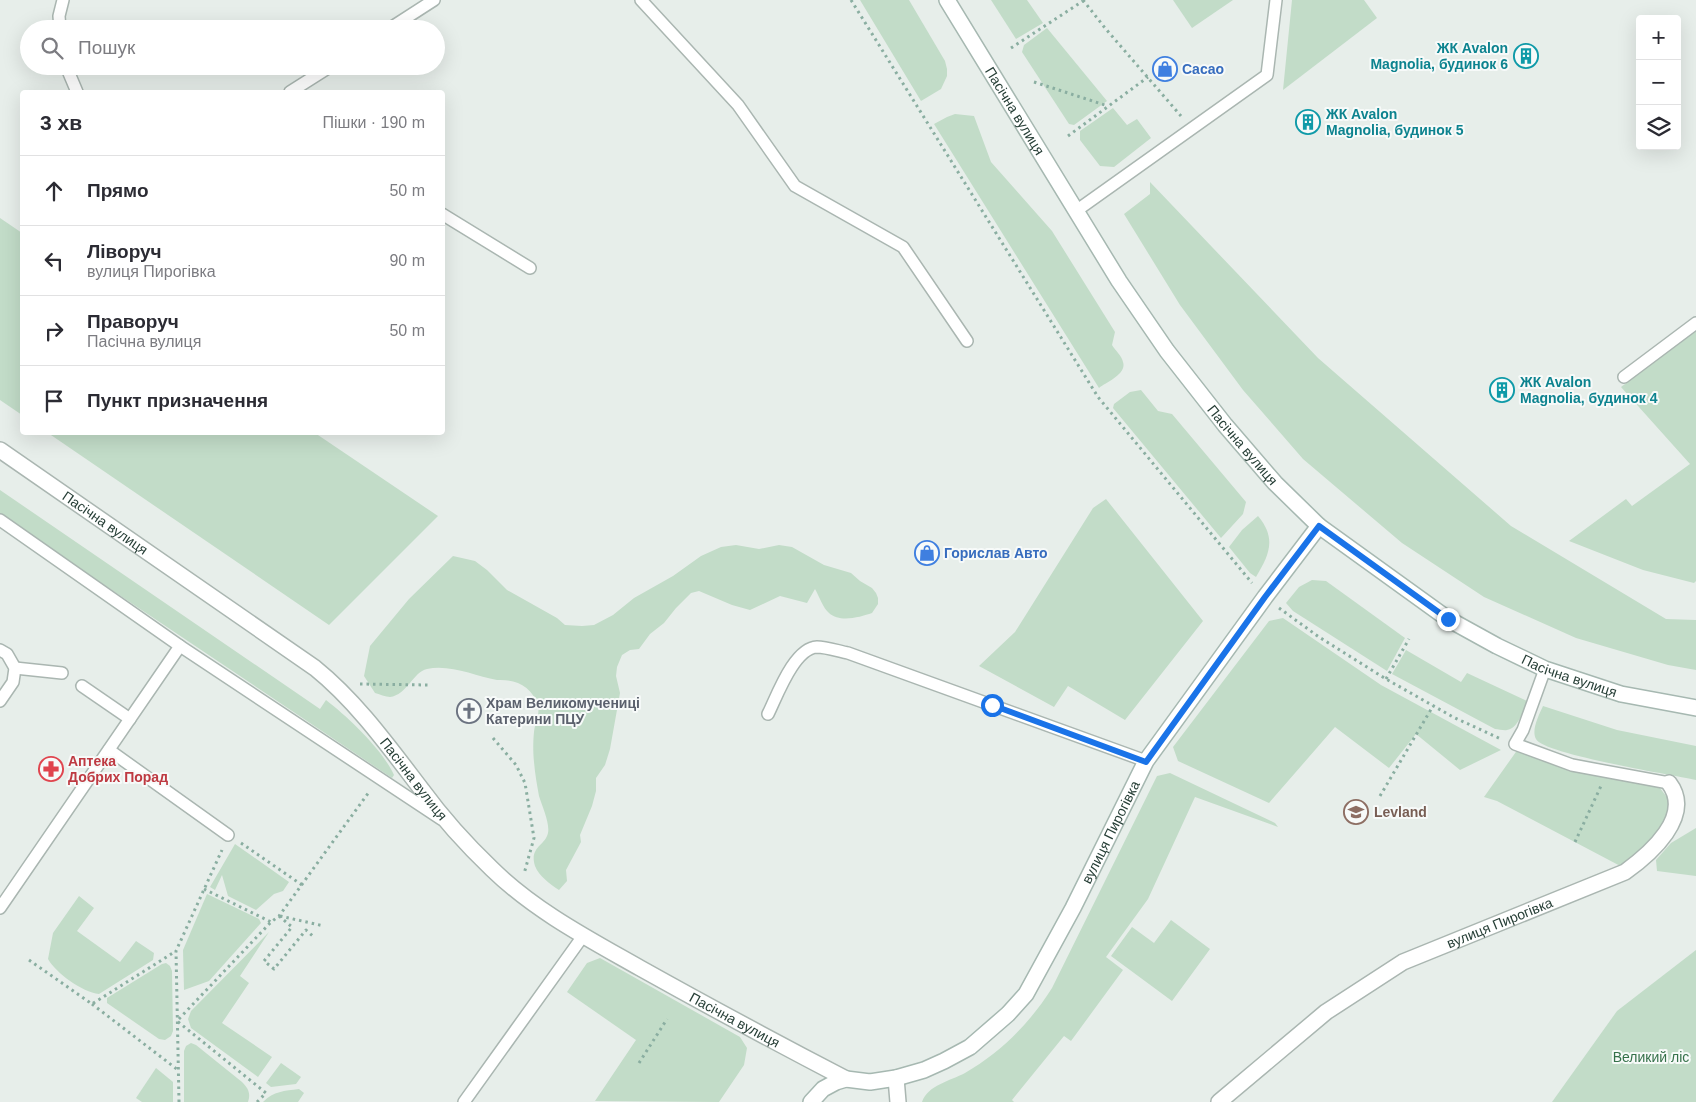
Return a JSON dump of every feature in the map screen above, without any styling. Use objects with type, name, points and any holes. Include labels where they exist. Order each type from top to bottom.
[{"type":"street","name":"Пасічна вулиця","points":[[946,0],[1119,281],[1167,351],[1225,425],[1275,483],[1319,526],[1448,619],[1497,646],[1545,669],[1620,694],[1696,708]]},
{"type":"street","name":"Пасічна вулиця","points":[[0,450],[315,668],[334,684],[388,745],[424,792],[492,870],[537,906],[583,936],[690,996],[846,1079]]},
{"type":"street","name":"вулиця Пирогівка","points":[[846,1079],[870,1082],[896,1078],[924,1070],[944,1061],[970,1047],[1008,1014],[1026,994],[1073,908],[1146,762],[1265,597],[1319,526]]},
{"type":"street","name":"вулиця Пирогівка","points":[[1219,1102],[1326,1012],[1403,962],[1625,872],[1641,860],[1657,844],[1676,814],[1677,799],[1669,783]]},
{"type":"street","points":[[896,1078],[898,1102]]},
{"type":"street","points":[[811,1102],[823,1089],[846,1079]]},
{"type":"lane","points":[[59,20],[63,0]]},
{"type":"lane","points":[[404,20],[434,0]]},
{"type":"lane","points":[[641,0],[738,105],[795,186],[903,247],[967,340]]},
{"type":"lane","points":[[1076,211],[1267,75],[1276,0]]},
{"type":"lane","points":[[70,75],[76,90]]},
{"type":"lane","points":[[293,90],[317,75]]},
{"type":"lane","points":[[445,216],[530,268]]},
{"type":"lane","points":[[1624,377],[1696,323]]},
{"type":"lane","points":[[0,520],[180,646],[455,829]]},
{"type":"lane","points":[[0,908],[180,646]]},
{"type":"lane","points":[[768,714],[795,661],[805,650],[817,647],[848,653],[1146,762]]},
{"type":"lane","points":[[0,650],[6,654],[15,668],[13,682],[0,701]]},
{"type":"lane","points":[[15,668],[62,673]]},
{"type":"lane","points":[[1545,669],[1523,730],[1515,744],[1572,764],[1669,783]]},
{"type":"lane","points":[[82,686],[130,719]]},
{"type":"lane","points":[[109,750],[228,835]]},
{"type":"lane","points":[[464,1102],[583,936]]},
{"type":"path","points":[[851,0],[1098,397],[1222,545],[1244,575],[1265,597],[1311,632],[1386,679],[1453,717],[1515,744]]},
{"type":"path","points":[[1012,48],[1083,0],[1192,129]]},
{"type":"path","points":[[1068,136],[1148,77]]},
{"type":"path","points":[[1034,82],[1108,106]]},
{"type":"path","points":[[1386,679],[1410,639]]},
{"type":"path","points":[[334,684],[428,685]]},
{"type":"path","points":[[1380,796],[1432,706]]},
{"type":"path","points":[[493,738],[516,765],[525,783],[529,798],[534,838],[519,891]]},
{"type":"path","points":[[1575,842],[1608,772]]},
{"type":"path","points":[[178,1021],[271,922],[279,916],[370,791]]},
{"type":"path","points":[[179,1102],[176,951],[228,835],[302,885]]},
{"type":"path","points":[[204,889],[271,922]]},
{"type":"path","points":[[279,916],[324,926]]},
{"type":"path","points":[[279,916],[292,926],[264,961],[274,970],[306,930],[315,938]]},
{"type":"path","points":[[92,1004],[176,951]]},
{"type":"path","points":[[29,960],[92,1004],[178,1070]]},
{"type":"path","points":[[639,1063],[668,1019]]},
{"type":"path","points":[[178,1021],[266,1093],[257,1102]]},
{"type":"green space","points":[[860,0],[909,0],[945,61],[947,76],[941,89],[921,101]]},
{"type":"green space","points":[[991,0],[1027,0],[1043,23],[1016,39]]},
{"type":"green space","points":[[1173,0],[1233,0],[1192,28]]},
{"type":"green space","points":[[1292,0],[1364,0],[1377,18],[1283,90]]},
{"type":"green space","points":[[1047,28],[1107,101],[1074,125],[1069,124],[1022,52],[1024,45]]},
{"type":"green space","points":[[1113,108],[1127,125],[1137,119],[1151,138],[1114,167],[1100,166],[1080,140],[1080,131]]},
{"type":"green space","points":[[955,114],[974,116],[991,162],[1052,231],[1115,332],[1112,345],[1123,362],[1122,370],[1099,388],[934,124]]},
{"type":"green space","points":[[1150,182],[1318,358],[1511,526],[1666,619],[1696,620],[1696,670],[1668,665],[1576,638],[1484,597],[1402,543],[1303,459],[1243,390],[1180,305],[1124,214],[1150,194]]},
{"type":"green space","points":[[0,218],[20,232],[20,414],[0,400]]},
{"type":"green space","points":[[1696,331],[1696,581],[1694,583],[1643,570],[1569,541],[1626,499],[1632,506],[1690,464],[1621,387]]},
{"type":"green space","points":[[1141,390],[1158,411],[1172,414],[1246,502],[1243,514],[1221,538],[1113,408],[1114,404],[1130,392]]},
{"type":"green space","points":[[51,435],[318,435],[438,516],[329,625]]},
{"type":"green space","points":[[0,490],[320,709],[326,700],[354,724],[373,744],[389,765],[394,775],[392,778],[0,515]]},
{"type":"green space","points":[[1106,499],[1203,621],[1125,720],[1068,686],[1054,707],[979,666],[1015,632],[1093,508]]},
{"type":"green space","points":[[1258,516],[1268,532],[1269,547],[1256,577],[1250,573],[1229,547],[1242,530]]},
{"type":"green space","points":[[736,545],[759,549],[779,545],[792,547],[824,565],[851,573],[872,588],[878,598],[878,604],[872,613],[856,617],[839,618],[827,611],[815,589],[807,603],[780,596],[750,610],[732,605],[699,591],[691,593],[664,623],[650,634],[639,649],[630,650],[622,655],[617,667],[616,676],[620,693],[610,749],[605,765],[596,778],[596,791],[580,835],[581,842],[566,870],[567,881],[559,890],[539,873],[534,860],[534,855],[546,837],[548,829],[539,796],[533,755],[533,739],[538,706],[532,693],[522,685],[511,681],[497,680],[453,669],[436,668],[422,671],[401,692],[388,697],[375,693],[364,676],[370,646],[409,599],[453,556],[475,561],[507,590],[557,618],[565,625],[582,626],[594,625],[613,615],[634,598],[673,576],[701,556],[721,547]]},
{"type":"green space","points":[[1312,580],[1326,581],[1405,638],[1387,671],[1293,611],[1286,603],[1299,587]]},
{"type":"green space","points":[[1283,618],[1381,685],[1501,750],[1460,770],[1416,734],[1389,768],[1335,727],[1269,803],[1178,761],[1173,747],[1269,621]]},
{"type":"green space","points":[[1406,650],[1461,682],[1467,673],[1527,701],[1518,722],[1511,729],[1495,729],[1392,674]]},
{"type":"green space","points":[[1543,706],[1617,730],[1696,746],[1696,780],[1584,757],[1544,745],[1536,739],[1534,731]]},
{"type":"green space","points":[[1518,749],[1597,774],[1660,788],[1669,800],[1668,819],[1649,844],[1626,869],[1497,801],[1484,797]]},
{"type":"green space","points":[[1170,773],[1275,823],[1278,827],[1195,797],[1148,899],[1106,957],[1123,970],[1071,1041],[1064,1036],[1012,1100],[1014,1102],[922,1102],[934,1087],[965,1073],[991,1056],[1014,1036],[1034,1013],[1052,988],[1157,776]]},
{"type":"green space","points":[[1696,828],[1696,876],[1657,871],[1656,860],[1671,843]]},
{"type":"green space","points":[[235,844],[289,882],[283,891],[274,894],[256,910],[228,896],[222,875],[215,890],[210,887]]},
{"type":"green space","points":[[207,894],[259,919],[261,923],[209,981],[184,990],[183,950]]},
{"type":"green space","points":[[79,896],[94,908],[77,931],[120,962],[136,941],[154,953],[153,960],[99,994],[85,990],[70,981],[48,959],[53,933]]},
{"type":"green space","points":[[1171,920],[1210,949],[1172,1001],[1111,956],[1132,927],[1154,943]]},
{"type":"green space","points":[[269,932],[240,976],[249,983],[222,1023],[272,1057],[258,1077],[191,1028],[188,1019],[191,1011]]},
{"type":"green space","name":"Великий ліс","points":[[1696,950],[1696,1102],[1552,1102],[1617,1011]]},
{"type":"green space","points":[[600,958],[740,1037],[747,1048],[744,1065],[719,1102],[595,1101],[636,1040],[567,992],[587,963]]},
{"type":"green space","points":[[166,963],[172,971],[173,1031],[171,1036],[165,1040],[159,1039],[107,1003],[107,998]]},
{"type":"green space","points":[[191,1043],[196,1045],[246,1086],[249,1096],[248,1102],[184,1102],[184,1051],[186,1046]]},
{"type":"green space","points":[[281,1063],[301,1077],[296,1084],[271,1087],[266,1083]]},
{"type":"green space","points":[[156,1068],[173,1082],[173,1102],[142,1102],[136,1098]]},
{"type":"green space","points":[[299,1089],[304,1093],[298,1102],[263,1102],[275,1094]]},
{"type":"place","name":"ЖК Avalon Magnolia, будинок 6","points":[[1526,56]]},
{"type":"place","name":"Cacao","points":[[1165,69]]},
{"type":"place","name":"ЖК Avalon Magnolia, будинок 5","points":[[1308,122]]},
{"type":"place","name":"ЖК Avalon Magnolia, будинок 4","points":[[1502,390]]},
{"type":"place","name":"Горислав Авто","points":[[927,553]]},
{"type":"place","name":"Храм Великомучениці Катерини ПЦУ","points":[[469,711]]},
{"type":"place","name":"Аптека Добрих Порад","points":[[51,769]]},
{"type":"place","name":"Levland","points":[[1356,812]]},
{"type":"route","points":[[992,705],[1146,762],[1160,740],[1319,526],[1448,619]]}]
